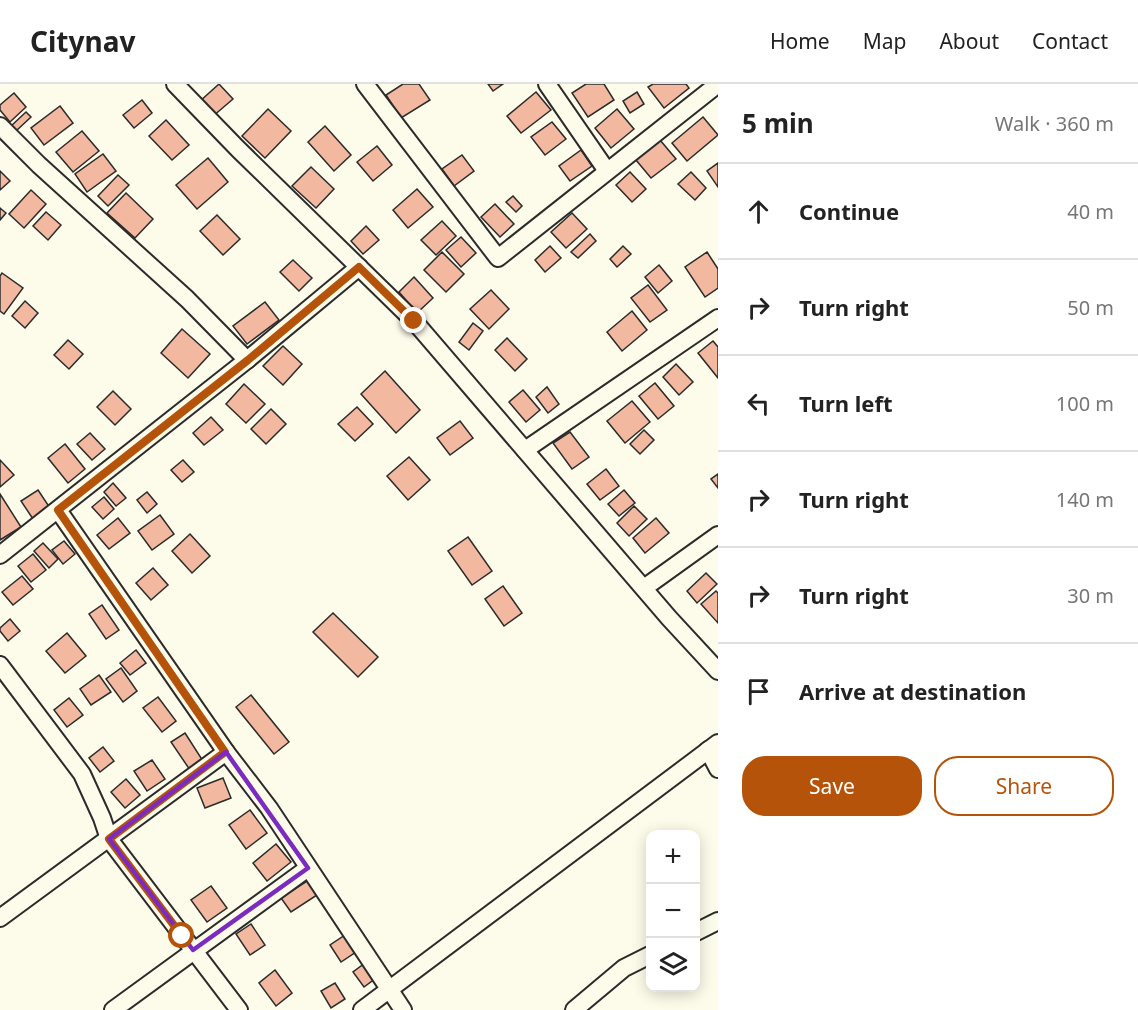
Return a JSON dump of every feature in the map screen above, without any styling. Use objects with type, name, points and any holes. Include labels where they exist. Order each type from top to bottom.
[{"type":"street","points":[[175,84],[414,321],[718,671]]},
{"type":"street","points":[[365,84],[498,258],[717,84]]},
{"type":"street","points":[[547,84],[607,171]]},
{"type":"street","points":[[0,126],[39,165],[187,299],[248,360]]},
{"type":"street","points":[[0,555],[248,360],[359,267]]},
{"type":"street","points":[[525,450],[718,318]]},
{"type":"street","points":[[58,510],[225,752],[269,808],[388,991],[403,1010]]},
{"type":"street","points":[[644,588],[718,535]]},
{"type":"street","points":[[0,666],[82,774],[109,839],[239,1010]]},
{"type":"street","points":[[362,1010],[713,746],[718,769]]},
{"type":"street","points":[[0,918],[225,752]]},
{"type":"street","points":[[113,1010],[308,868]]},
{"type":"street","points":[[700,930],[718,921]]},
{"type":"street","points":[[574,1010],[624,969],[646,958]]},
{"type":"highlighted area","points":[[226,752],[308,868],[193,950],[109,839]]},
{"type":"building","points":[[219,84],[233,99],[212,117],[199,102]]},
{"type":"building","points":[[403,84],[419,84],[430,100],[401,118],[386,95]]},
{"type":"building","points":[[488,84],[503,84],[493,91]]},
{"type":"building","points":[[586,84],[604,84],[614,100],[588,117],[572,93]]},
{"type":"building","points":[[653,84],[686,84],[689,88],[664,108],[648,87]]},
{"type":"building","points":[[536,92],[551,110],[521,133],[507,116]]},
{"type":"building","points":[[637,92],[644,104],[630,113],[623,101]]},
{"type":"building","points":[[14,93],[26,107],[10,122],[0,110],[0,105]]},
{"type":"building","points":[[142,100],[152,113],[134,128],[123,115]]},
{"type":"building","points":[[60,106],[73,123],[44,145],[31,128]]},
{"type":"building","points":[[268,109],[291,131],[265,158],[242,136]]},
{"type":"building","points":[[617,109],[634,129],[611,148],[595,128]]},
{"type":"building","points":[[26,112],[31,117],[16,131],[11,126]]},
{"type":"building","points":[[703,117],[718,135],[687,161],[672,143]]},
{"type":"building","points":[[166,120],[189,145],[172,160],[149,136]]},
{"type":"building","points":[[552,122],[566,139],[545,155],[531,137]]},
{"type":"building","points":[[325,126],[351,155],[334,171],[308,142]]},
{"type":"building","points":[[82,131],[99,151],[73,172],[56,152]]},
{"type":"building","points":[[660,140],[676,159],[651,178],[636,160]]},
{"type":"building","points":[[377,146],[392,165],[373,181],[357,162]]},
{"type":"building","points":[[581,150],[592,166],[570,181],[559,166]]},
{"type":"building","points":[[103,154],[116,171],[87,192],[75,174]]},
{"type":"building","points":[[462,155],[474,171],[454,186],[442,169]]},
{"type":"building","points":[[208,158],[228,182],[197,209],[176,185]]},
{"type":"building","points":[[718,163],[718,187],[707,171]]},
{"type":"building","points":[[311,167],[334,189],[316,208],[292,186]]},
{"type":"building","points":[[0,171],[10,181],[0,190]]},
{"type":"building","points":[[630,172],[646,189],[632,202],[616,185]]},
{"type":"building","points":[[691,172],[706,188],[695,200],[678,184]]},
{"type":"building","points":[[118,175],[129,185],[108,206],[98,196]]},
{"type":"building","points":[[417,189],[433,207],[408,228],[393,210]]},
{"type":"building","points":[[31,190],[46,204],[24,228],[9,214]]},
{"type":"building","points":[[126,193],[153,219],[135,238],[107,213]]},
{"type":"building","points":[[513,196],[522,206],[516,212],[506,202]]},
{"type":"building","points":[[495,204],[514,224],[500,237],[481,217]]},
{"type":"building","points":[[0,208],[6,213],[0,220]]},
{"type":"building","points":[[46,212],[61,225],[48,240],[33,226]]},
{"type":"building","points":[[572,213],[587,229],[566,248],[551,232]]},
{"type":"building","points":[[217,215],[240,239],[223,255],[200,231]]},
{"type":"building","points":[[442,221],[456,236],[436,255],[421,240]]},
{"type":"building","points":[[366,226],[379,240],[363,254],[351,241]]},
{"type":"building","points":[[590,234],[596,241],[578,258],[571,252]]},
{"type":"building","points":[[461,237],[476,253],[461,267],[446,250]]},
{"type":"building","points":[[550,246],[561,258],[545,272],[535,260]]},
{"type":"building","points":[[623,246],[631,254],[617,267],[610,259]]},
{"type":"building","points":[[442,252],[464,274],[446,292],[424,270]]},
{"type":"building","points":[[707,252],[718,269],[718,288],[705,297],[685,267]]},
{"type":"building","points":[[293,260],[312,278],[299,291],[280,272]]},
{"type":"building","points":[[659,265],[672,281],[658,293],[645,277]]},
{"type":"building","points":[[2,273],[23,288],[4,314],[0,311],[0,276]]},
{"type":"building","points":[[414,277],[433,298],[417,313],[399,292]]},
{"type":"building","points":[[648,285],[667,310],[650,322],[631,298]]},
{"type":"building","points":[[491,290],[509,309],[489,329],[470,309]]},
{"type":"building","points":[[25,301],[38,313],[25,328],[12,316]]},
{"type":"building","points":[[265,302],[279,320],[247,344],[233,326]]},
{"type":"building","points":[[632,311],[647,330],[622,351],[607,332]]},
{"type":"building","points":[[473,323],[483,331],[469,350],[459,342]]},
{"type":"building","points":[[182,329],[210,354],[188,378],[161,353]]},
{"type":"building","points":[[507,338],[527,359],[515,371],[495,350]]},
{"type":"building","points":[[68,340],[83,354],[69,369],[54,355]]},
{"type":"building","points":[[713,341],[718,347],[718,378],[698,353]]},
{"type":"building","points":[[283,346],[302,364],[283,385],[263,366]]},
{"type":"building","points":[[676,364],[693,382],[679,395],[663,377]]},
{"type":"building","points":[[385,371],[420,410],[396,433],[361,394]]},
{"type":"building","points":[[655,383],[674,406],[658,419],[639,396]]},
{"type":"building","points":[[244,384],[265,404],[246,423],[226,404]]},
{"type":"building","points":[[547,387],[559,404],[548,413],[536,397]]},
{"type":"building","points":[[523,390],[540,410],[526,422],[509,402]]},
{"type":"building","points":[[113,391],[131,409],[115,425],[97,407]]},
{"type":"building","points":[[632,401],[650,422],[625,443],[607,421]]},
{"type":"building","points":[[357,407],[373,424],[355,441],[338,424]]},
{"type":"building","points":[[271,409],[286,424],[266,444],[251,429]]},
{"type":"building","points":[[211,417],[223,430],[204,445],[193,433]]},
{"type":"building","points":[[460,421],[473,438],[450,455],[437,438]]},
{"type":"building","points":[[644,430],[654,440],[640,454],[630,444]]},
{"type":"building","points":[[570,432],[589,457],[572,469],[553,443]]},
{"type":"building","points":[[90,433],[105,449],[92,460],[77,444]]},
{"type":"building","points":[[65,444],[85,469],[68,483],[48,458]]},
{"type":"building","points":[[409,457],[430,480],[408,500],[387,476]]},
{"type":"building","points":[[0,460],[14,475],[0,487]]},
{"type":"building","points":[[183,460],[194,472],[182,482],[171,470]]},
{"type":"building","points":[[606,469],[619,486],[600,500],[587,484]]},
{"type":"building","points":[[718,474],[718,488],[711,479]]},
{"type":"building","points":[[113,483],[126,498],[116,506],[104,492]]},
{"type":"building","points":[[38,490],[50,508],[33,519],[21,501]]},
{"type":"building","points":[[624,490],[635,503],[619,516],[608,504]]},
{"type":"building","points":[[147,492],[157,504],[147,513],[137,500]]},
{"type":"building","points":[[0,494],[21,527],[0,540]]},
{"type":"building","points":[[104,497],[114,509],[103,519],[92,507]]},
{"type":"building","points":[[634,506],[647,519],[629,536],[617,523]]},
{"type":"building","points":[[160,515],[174,534],[152,550],[138,531]]},
{"type":"building","points":[[118,518],[130,533],[109,549],[97,535]]},
{"type":"building","points":[[656,518],[669,533],[645,553],[633,538]]},
{"type":"building","points":[[190,534],[210,556],[192,573],[172,551]]},
{"type":"building","points":[[468,537],[492,571],[472,585],[448,551]]},
{"type":"building","points":[[64,541],[75,554],[63,564],[52,550]]},
{"type":"building","points":[[43,543],[58,559],[49,568],[34,551]]},
{"type":"building","points":[[33,554],[46,570],[31,582],[18,566]]},
{"type":"building","points":[[153,568],[168,585],[151,600],[136,583]]},
{"type":"building","points":[[706,573],[717,584],[697,603],[687,591]]},
{"type":"building","points":[[22,576],[33,589],[13,605],[2,592]]},
{"type":"building","points":[[503,586],[522,613],[504,626],[485,599]]},
{"type":"building","points":[[716,591],[718,593],[718,623],[701,604]]},
{"type":"building","points":[[102,605],[119,630],[106,639],[89,614]]},
{"type":"building","points":[[333,613],[378,657],[358,677],[313,632]]},
{"type":"building","points":[[10,619],[20,631],[8,641],[0,628]]},
{"type":"building","points":[[67,633],[86,656],[65,673],[46,651]]},
{"type":"building","points":[[136,650],[146,663],[130,675],[120,663]]},
{"type":"building","points":[[121,668],[137,691],[123,702],[106,679]]},
{"type":"building","points":[[99,675],[111,692],[91,705],[80,689]]},
{"type":"building","points":[[251,695],[289,742],[274,754],[236,707]]},
{"type":"building","points":[[158,697],[176,721],[162,732],[143,708]]},
{"type":"building","points":[[69,698],[83,715],[67,727],[54,710]]},
{"type":"building","points":[[185,733],[203,761],[190,770],[171,742]]},
{"type":"building","points":[[103,747],[114,761],[100,772],[89,758]]},
{"type":"building","points":[[152,760],[165,779],[147,791],[134,771]]},
{"type":"building","points":[[223,778],[231,798],[205,808],[197,788]]},
{"type":"building","points":[[126,779],[140,795],[125,808],[111,792]]},
{"type":"building","points":[[250,810],[267,833],[246,849],[229,825]]},
{"type":"building","points":[[276,844],[291,862],[267,881],[253,863]]},
{"type":"building","points":[[307,881],[317,895],[291,912],[281,898]]},
{"type":"building","points":[[211,886],[227,908],[207,922],[191,900]]},
{"type":"building","points":[[251,924],[265,945],[250,955],[236,934]]},
{"type":"building","points":[[345,935],[356,952],[341,962],[330,945]]},
{"type":"building","points":[[365,963],[376,978],[364,987],[353,972]]},
{"type":"building","points":[[275,970],[292,993],[276,1006],[259,983]]},
{"type":"building","points":[[335,983],[345,999],[331,1008],[321,991]]},
{"type":"route","points":[[182,936],[109,839],[225,752],[58,510],[248,360],[359,267],[414,321]]}]
